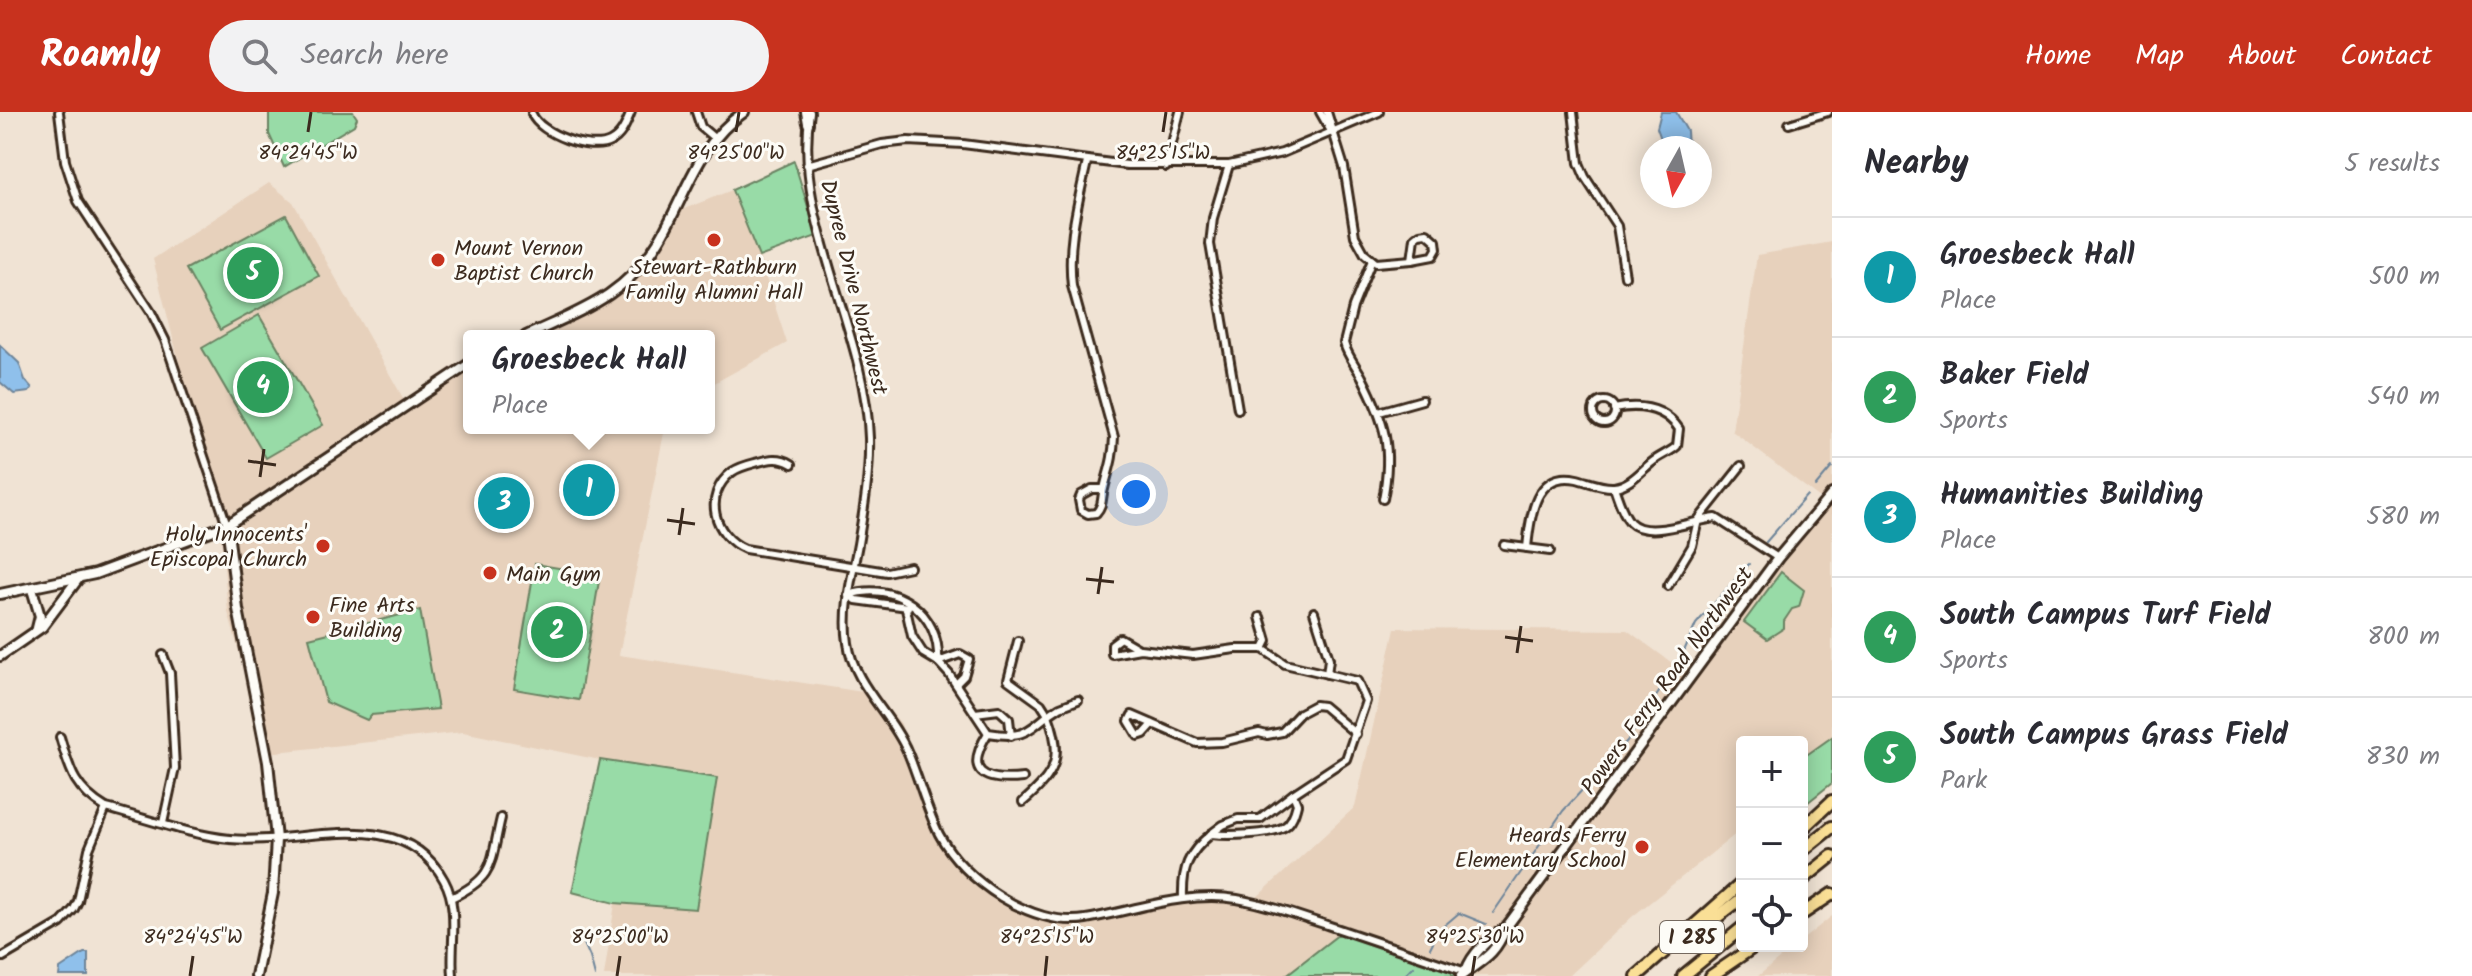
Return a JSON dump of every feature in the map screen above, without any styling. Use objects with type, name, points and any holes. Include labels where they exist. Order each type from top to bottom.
[{"type":"highway","points":[[1808,823],[1832,801]]},
{"type":"highway","points":[[1808,846],[1832,827]]},
{"type":"highway","points":[[1808,875],[1832,856]]},
{"type":"highway","points":[[1639,976],[1736,888]]},
{"type":"highway","points":[[1808,910],[1832,894]]},
{"type":"highway","name":"I 285","points":[[1639,976],[1736,903]]},
{"type":"highway","name":"I 285","points":[[1683,976],[1736,933]]},
{"type":"highway","points":[[1711,976],[1746,952]]},
{"type":"street","points":[[59,112],[61,143],[73,187],[87,216],[151,312],[165,340],[227,525],[238,609],[268,762],[276,839],[273,893],[256,976]]},
{"type":"street","points":[[532,114],[542,128],[584,145],[601,146],[622,133],[631,112]]},
{"type":"street","points":[[696,112],[701,127],[714,138]]},
{"type":"street","points":[[539,330],[588,308],[633,273],[657,244],[694,168],[714,138],[744,112]]},
{"type":"street","points":[[808,112],[808,123]]},
{"type":"street","points":[[1166,167],[1180,112]]},
{"type":"street","points":[[1320,112],[1332,133]]},
{"type":"street","points":[[1327,112],[1344,167],[1355,236],[1365,254],[1383,264],[1412,260],[1433,256],[1437,249],[1433,237],[1427,233],[1415,238],[1412,260]]},
{"type":"street","points":[[807,165],[882,144],[908,141],[963,144],[1087,162],[1166,167],[1229,165],[1282,153],[1379,112]]},
{"type":"street","points":[[1573,112],[1579,163],[1617,226],[1625,276]]},
{"type":"street","points":[[1789,124],[1828,112]]},
{"type":"street","name":"Dupree Drive Northwest","points":[[808,123],[807,165],[867,410],[869,463],[846,626],[852,663],[900,735],[937,831],[962,866],[1021,908],[1054,920],[1083,919],[1183,898],[1209,897],[1259,903],[1464,974]]},
{"type":"street","points":[[1087,162],[1071,238],[1069,266],[1114,437],[1111,472],[1104,489],[1102,507],[1096,513],[1088,514],[1081,510],[1081,495],[1092,489],[1104,489]]},
{"type":"street","points":[[1229,165],[1213,218],[1210,244],[1238,409]]},
{"type":"street","points":[[1372,260],[1353,307],[1344,343],[1379,412],[1386,434],[1389,459],[1383,499]]},
{"type":"street","points":[[0,594],[78,578],[227,525],[463,368]]},
{"type":"street","points":[[1379,412],[1422,400]]},
{"type":"street","points":[[1527,548],[1531,518],[1544,487],[1550,481],[1557,477],[1568,478],[1614,487],[1637,476],[1677,446],[1679,429],[1655,410],[1631,406],[1614,409]]},
{"type":"street","points":[[792,464],[781,459],[770,459],[740,468],[719,487],[715,516],[721,530],[731,541],[745,549],[887,572],[910,567]]},
{"type":"street","points":[[1668,586],[1692,546],[1698,520],[1741,466]]},
{"type":"street","points":[[1614,487],[1625,514],[1638,527],[1656,530],[1716,518],[1757,544],[1758,550],[1778,558]]},
{"type":"street","name":"Powers Ferry Road Northwest","points":[[1464,974],[1471,960],[1495,934],[1505,929],[1778,558],[1832,494]]},
{"type":"street","points":[[1504,545],[1550,551]]},
{"type":"street","points":[[0,656],[50,618],[78,578]]},
{"type":"street","points":[[32,589],[40,616],[37,629]]},
{"type":"street","points":[[848,595],[861,591],[887,593],[915,603],[932,631],[938,662]]},
{"type":"street","points":[[848,595],[856,600],[906,609],[915,603]]},
{"type":"street","points":[[906,609],[912,636],[923,653],[938,662],[956,684],[988,733],[1024,735],[1060,707],[1078,700]]},
{"type":"street","points":[[1314,612],[1329,659],[1327,674]]},
{"type":"street","points":[[1260,617],[1267,641],[1263,649]]},
{"type":"street","points":[[1018,641],[1008,680],[1041,704],[1055,732],[1056,749],[1053,771],[1023,802]]},
{"type":"street","points":[[1139,649],[1193,655],[1263,649],[1285,664],[1357,681],[1366,701],[1346,759],[1260,819],[1238,819],[1223,825],[1193,848],[1182,878],[1183,898]]},
{"type":"street","points":[[938,662],[960,654],[969,659],[964,676],[956,684]]},
{"type":"street","points":[[163,655],[170,673],[175,768],[163,823]]},
{"type":"street","points":[[1153,724],[1138,736],[1129,721],[1132,715],[1153,724],[1197,743],[1222,742],[1259,733],[1282,732],[1300,713],[1315,705],[1323,706],[1356,734]]},
{"type":"street","points":[[975,713],[999,710],[1009,719],[1011,736]]},
{"type":"street","points":[[988,733],[976,761],[978,768],[989,778],[1023,778]]},
{"type":"street","points":[[60,737],[77,784],[90,798],[106,808],[228,839],[276,839],[365,832],[394,837],[414,847],[431,861],[451,898],[453,976]]},
{"type":"street","points":[[1211,834],[1234,837],[1284,827],[1293,817],[1297,804],[1293,794]]},
{"type":"street","points":[[3,957],[61,923],[74,909],[89,849],[106,808]]},
{"type":"street","points":[[451,898],[474,888],[485,876],[501,818]]},
{"type":"shaded area","points":[[269,183],[293,202],[407,405],[463,368],[463,434],[664,434],[619,655],[876,694],[901,724],[920,800],[989,897],[1077,928],[1183,899],[1255,899],[1355,807],[1395,628],[1627,630],[1690,676],[1824,501],[1732,431],[1757,255],[1832,242],[1832,753],[1808,773],[1808,736],[1736,736],[1736,834],[1633,916],[1569,976],[1462,976],[1343,931],[1285,976],[604,976],[615,903],[696,909],[717,779],[600,760],[463,732],[267,753],[228,612],[220,524],[153,259]]},
{"type":"shaded area","points":[[732,190],[759,257],[787,343],[715,383],[715,330],[541,330],[605,305],[645,262],[674,213]]},
{"type":"shaded area","points":[[1832,916],[1832,976],[1758,976],[1788,952],[1808,952],[1808,935]]},
{"type":"green space","points":[[269,112],[353,112],[357,118],[354,125],[284,167],[269,134]]},
{"type":"green space","points":[[794,161],[817,236],[759,257],[732,190]]},
{"type":"green space","points":[[286,215],[319,276],[220,330],[186,269]]},
{"type":"green space","points":[[259,315],[323,425],[266,458],[202,348]]},
{"type":"green space","points":[[535,564],[600,575],[579,700],[514,689]]},
{"type":"green space","points":[[1781,572],[1804,590],[1799,607],[1792,609],[1784,621],[1784,628],[1767,639],[1744,622]]},
{"type":"green space","points":[[420,610],[438,709],[371,715],[367,720],[326,702],[309,638]]},
{"type":"green space","points":[[1832,737],[1832,783],[1808,802],[1808,754]]},
{"type":"green space","points":[[600,760],[717,778],[696,909],[615,903],[572,892]]},
{"type":"green space","points":[[1343,931],[1462,976],[1285,976]]},
{"type":"water","points":[[1661,112],[1676,112],[1687,136],[1660,136],[1657,128]]},
{"type":"water","points":[[0,345],[19,363],[25,380],[32,388],[29,392],[14,394],[0,382]]},
{"type":"water","points":[[88,953],[88,976],[59,976],[60,969]]},
{"type":"waterway","points":[[1815,487],[1832,467]]},
{"type":"waterway","points":[[1766,542],[1807,495]]},
{"type":"waterway","points":[[1493,913],[1563,811],[1627,741],[1680,660],[1696,624],[1749,564]]},
{"type":"waterway","points":[[1430,948],[1439,930],[1459,913],[1486,924]]},
{"type":"waterway","points":[[578,930],[595,976]]},
{"type":"waterway","points":[[1404,976],[1414,966]]},
{"type":"place","name":"Stewart-Rathburn Family Alumni Hall","points":[[714,240]]},
{"type":"place","name":"Mount Vernon Baptist Church","points":[[438,260]]},
{"type":"place","name":"South Campus Grass Field","points":[[253,273]]},
{"type":"place","name":"South Campus Turf Field","points":[[263,387]]},
{"type":"place","name":"Groesbeck Hall","points":[[589,490]]},
{"type":"place","name":"Humanities Building","points":[[504,503]]},
{"type":"place","name":"Holy Innocents' Episcopal Church","points":[[323,546]]},
{"type":"place","name":"Main Gym","points":[[490,573]]},
{"type":"place","name":"Fine Arts Building","points":[[313,617]]},
{"type":"place","name":"Baker Field","points":[[557,632]]},
{"type":"place","name":"Heards Ferry Elementary School","points":[[1642,847]]}]
